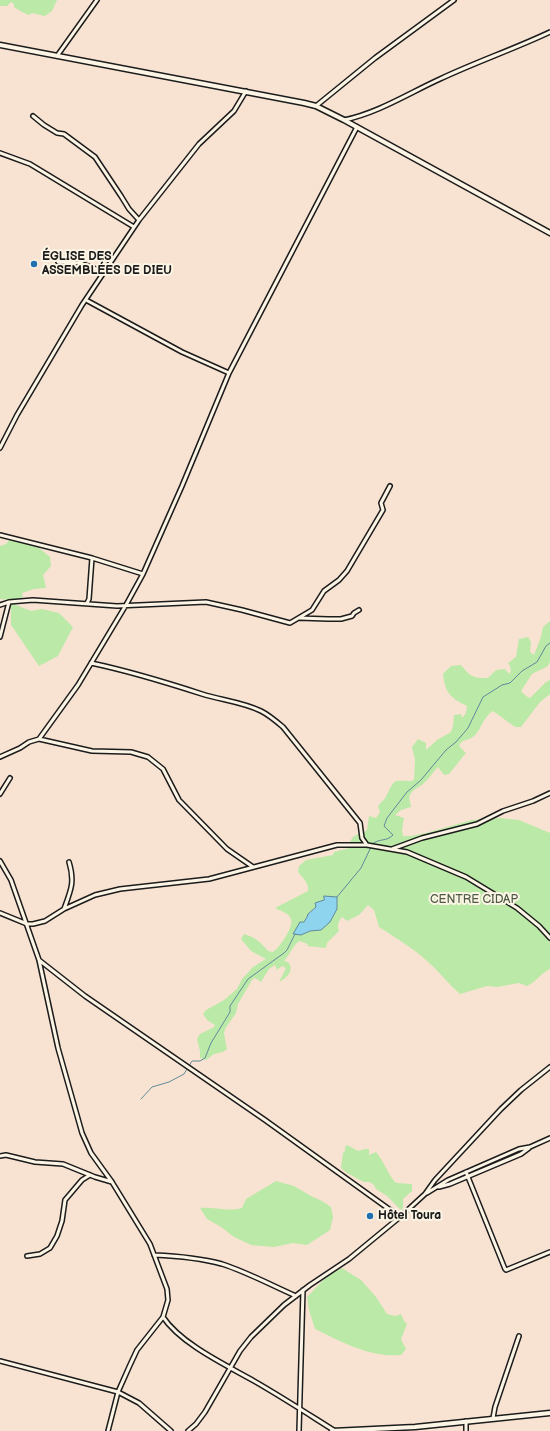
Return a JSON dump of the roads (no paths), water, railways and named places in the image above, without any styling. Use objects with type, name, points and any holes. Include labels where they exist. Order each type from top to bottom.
[{"type":"main road","points":[[0,45],[304,102],[316,106],[550,233]]},
{"type":"main road","points":[[334,1431],[415,1427],[550,1413]]},
{"type":"street","points":[[56,56],[97,0]]},
{"type":"street","points":[[316,106],[375,58],[454,0]]},
{"type":"street","points":[[344,120],[355,118],[455,72],[550,32]]},
{"type":"street","points":[[0,448],[86,300],[134,227],[199,144],[234,111],[246,91]]},
{"type":"street","points":[[33,116],[44,125],[64,134],[95,157],[129,209],[139,220]]},
{"type":"street","points":[[39,739],[78,685],[126,606],[143,574],[182,486],[229,373],[357,127]]},
{"type":"street","points":[[0,153],[30,164],[134,227]]},
{"type":"street","points":[[58,262],[80,263],[104,272]]},
{"type":"street","points":[[86,300],[182,352],[229,373]]},
{"type":"street","points":[[0,605],[9,602],[33,600],[126,606],[206,602],[290,623],[312,610],[324,591],[339,580],[347,571],[383,510],[381,503],[390,486]]},
{"type":"street","points":[[0,535],[92,558],[143,574]]},
{"type":"street","points":[[87,603],[89,599],[92,558]]},
{"type":"street","points":[[0,637],[9,602]]},
{"type":"street","points":[[299,618],[342,619],[352,616],[359,610]]},
{"type":"street","points":[[91,663],[137,674],[249,706],[270,716],[283,727],[360,823],[362,838],[368,845]]},
{"type":"street","points":[[0,757],[39,739],[92,751],[131,752],[148,757],[163,769],[179,800],[227,849],[253,867]]},
{"type":"street","points":[[0,794],[10,778]]},
{"type":"street","points":[[392,849],[422,838],[477,824],[503,811],[533,801],[550,793]]},
{"type":"street","points":[[0,912],[27,924],[44,921],[64,909],[95,895],[120,889],[209,879],[336,845],[368,845],[414,855],[466,877],[517,908],[539,926],[550,938]]},
{"type":"street","points":[[0,861],[11,880],[39,960],[58,1048],[82,1133],[91,1152],[112,1182],[150,1244],[167,1289],[168,1300],[163,1317],[137,1350],[118,1392],[108,1431]]},
{"type":"street","points":[[64,909],[72,885],[73,874],[69,862]]},
{"type":"street","points":[[39,960],[85,996],[191,1068],[400,1217]]},
{"type":"street","points":[[188,1431],[196,1424],[205,1412],[240,1351],[251,1337],[284,1305],[348,1259],[400,1217],[425,1194],[435,1180],[501,1109],[521,1090],[550,1067]]},
{"type":"street","points":[[425,1194],[448,1180],[550,1138]]},
{"type":"street","points":[[437,1187],[468,1177],[521,1154],[530,1147]]},
{"type":"street","points":[[513,1152],[514,1157]]},
{"type":"street","points":[[0,1156],[6,1155],[36,1162],[63,1164],[112,1182]]},
{"type":"street","points":[[493,1161],[495,1165]]},
{"type":"street","points":[[466,1172],[506,1270],[550,1252]]},
{"type":"street","points":[[27,1256],[40,1254],[50,1248],[57,1236],[65,1200],[82,1180],[90,1175]]},
{"type":"street","points":[[154,1255],[186,1257],[222,1264],[296,1296]]},
{"type":"street","points":[[299,1431],[303,1290]]},
{"type":"street","points":[[163,1317],[170,1327],[182,1336],[230,1368],[300,1408],[334,1431]]},
{"type":"street","points":[[493,1418],[495,1407],[519,1336]]},
{"type":"street","points":[[0,1361],[118,1392],[139,1403],[171,1431]]},
{"type":"street","points":[[466,1421],[466,1431]]},
{"type":"water","points":[[324,896],[337,897],[337,909],[330,922],[321,930],[310,931],[301,935],[293,934],[300,922],[304,922],[308,914],[316,907],[315,903],[324,900]]},
{"type":"waterway","points":[[372,844],[388,839],[393,835],[384,826],[387,818],[407,792],[421,780],[446,750],[456,742],[468,728],[483,697],[502,685],[510,683],[522,671],[537,662],[546,646],[550,643]]},
{"type":"waterway","points":[[337,897],[361,868],[371,847]]},
{"type":"waterway","points":[[189,1066],[192,1061],[200,1061],[205,1058],[211,1043],[230,1012],[230,1006],[248,979],[284,953],[295,934]]},
{"type":"waterway","points":[[141,1099],[152,1087],[169,1082],[184,1074],[187,1069]]},
{"type":"place","name":"ÉGLISE DES ASSEMBLÉES DE DIEU","points":[[34,264]]},
{"type":"place","name":"Hôtel Toura","points":[[370,1216]]},
{"type":"park label","name":"CENTRE CIDAP","points":[[474,900]]}]
